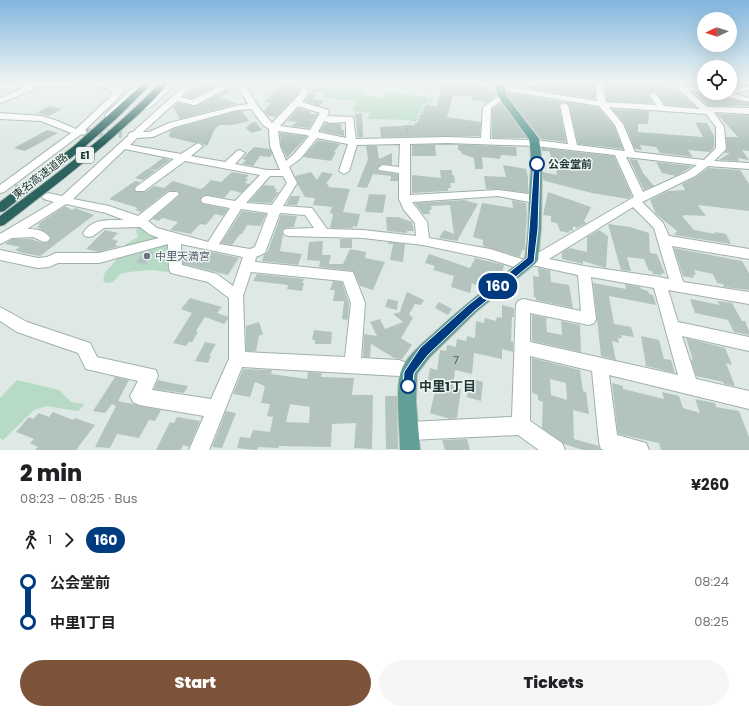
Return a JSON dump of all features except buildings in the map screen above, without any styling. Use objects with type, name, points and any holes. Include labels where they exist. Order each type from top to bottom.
[{"type":"highway","name":"東名高速道路","points":[[0,208],[80,146],[129,103]]},
{"type":"highway","name":"東名高速道路","points":[[0,222],[121,130],[146,103]]},
{"type":"main road","points":[[410,450],[407,401],[409,372],[424,352],[471,308],[528,262],[537,164],[535,143],[534,139],[510,103]]},
{"type":"street","points":[[5,188],[81,132],[108,103]]},
{"type":"street","points":[[80,146],[122,103]]},
{"type":"street","points":[[151,103],[121,130],[134,135],[150,135],[172,125],[236,108],[253,106]]},
{"type":"street","points":[[5,237],[64,200],[170,103]]},
{"type":"street","points":[[251,103],[266,122],[273,128],[292,129],[352,141],[485,141],[535,143],[706,163],[749,166]]},
{"type":"street","points":[[122,146],[267,173],[284,170],[298,158],[325,112],[298,103],[273,128]]},
{"type":"street","points":[[485,141],[487,107],[490,103]]},
{"type":"street","points":[[596,103],[662,109],[749,111]]},
{"type":"street","points":[[658,103],[662,109]]},
{"type":"street","points":[[528,262],[540,258],[587,228],[637,200],[685,177],[706,163],[721,149],[720,127],[708,111],[699,103]]},
{"type":"street","points":[[602,104],[619,124],[630,154]]},
{"type":"street","points":[[564,105],[573,148]]},
{"type":"street","points":[[0,116],[35,118],[48,121],[71,132],[81,132]]},
{"type":"street","points":[[322,118],[331,120],[350,120],[352,141],[344,171]]},
{"type":"street","points":[[199,450],[238,359],[236,296],[248,260],[260,250],[275,210],[292,183],[284,170],[275,146],[273,128]]},
{"type":"street","points":[[406,141],[404,171],[405,199],[408,207],[420,222],[423,241]]},
{"type":"street","points":[[140,190],[198,146]]},
{"type":"street","points":[[228,165],[240,153]]},
{"type":"street","points":[[619,153],[637,200],[659,226],[677,285]]},
{"type":"street","points":[[383,168],[404,171]]},
{"type":"street","points":[[212,247],[237,206],[267,173]]},
{"type":"street","points":[[405,199],[498,193],[535,198]]},
{"type":"street","points":[[89,233],[102,224],[137,224],[173,194]]},
{"type":"street","points":[[48,197],[109,210],[141,222],[153,231],[174,238],[212,247],[248,260],[348,276],[358,303],[352,366]]},
{"type":"street","points":[[206,200],[237,206],[275,210],[308,211],[324,233]]},
{"type":"street","points":[[289,232],[363,234],[423,241],[528,262],[659,282],[749,298]]},
{"type":"street","points":[[5,237],[35,233],[44,238]]},
{"type":"street","points":[[0,255],[38,263],[49,262],[56,258],[99,258],[174,238]]},
{"type":"street","points":[[174,238],[176,269],[212,278],[236,296]]},
{"type":"street","points":[[664,240],[749,254]]},
{"type":"street","points":[[521,426],[523,305],[589,319],[584,271]]},
{"type":"street","points":[[659,282],[689,385]]},
{"type":"street","points":[[0,314],[22,327],[84,348],[92,364],[150,376],[139,396],[216,409]]},
{"type":"street","points":[[672,328],[749,344]]},
{"type":"street","points":[[523,347],[749,400]]},
{"type":"street","points":[[238,359],[399,368],[409,372]]},
{"type":"street","points":[[600,365],[608,442],[639,450]]},
{"type":"street","points":[[410,431],[521,426],[555,450]]},
{"type":"path","points":[[406,141],[406,126],[413,120],[416,121],[425,103]]},
{"type":"green space","points":[[355,103],[424,103],[415,120],[367,119],[370,113],[353,111]]},
{"type":"green space","points":[[139,226],[171,240],[176,267],[168,272],[150,270],[128,272],[120,274],[113,282],[107,283],[103,281],[105,272],[114,263],[126,244],[138,237],[136,231]]},
{"type":"green space","points":[[17,380],[59,390],[71,402],[85,404],[78,411],[47,406],[34,410],[3,440],[0,438],[0,398]]},
{"type":"tunnel","points":[[83,132],[122,134]]},
{"type":"tunnel","points":[[14,189],[46,196]]},
{"type":"bus line","name":"160","points":[[408,386],[409,372],[424,352],[471,308],[531,260],[533,250],[537,164]]},
{"type":"place","name":"公会堂前","points":[[537,164]]},
{"type":"place","name":"中里天満宮","points":[[147,256]]},
{"type":"place","name":"中里1丁目","points":[[408,386]]}]
